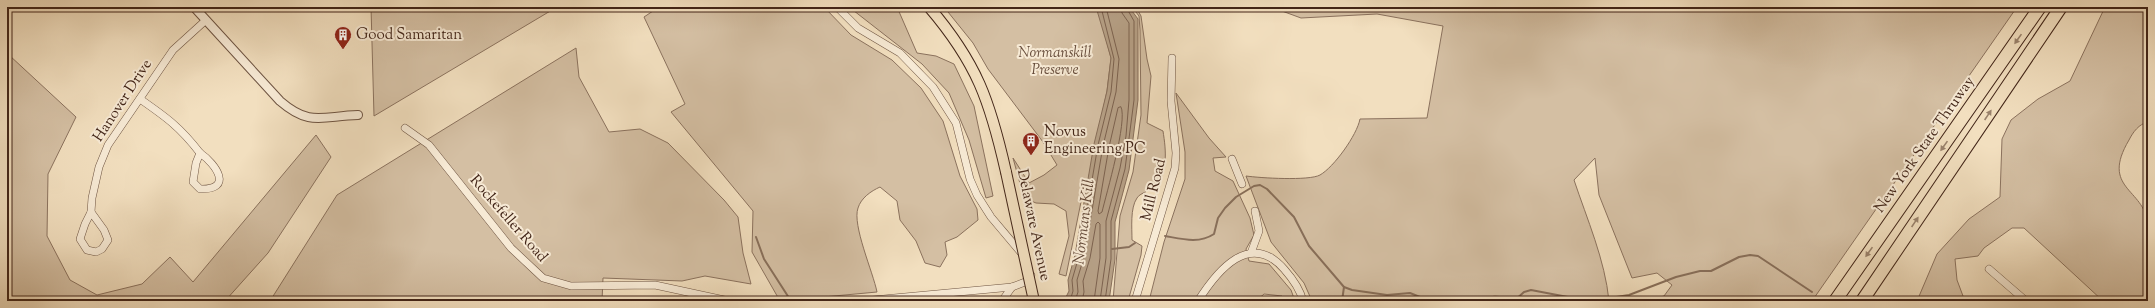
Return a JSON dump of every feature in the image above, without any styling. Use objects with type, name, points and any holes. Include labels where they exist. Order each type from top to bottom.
[{"type":"highway","name":"New York State Thruway","points":[[1835,301],[2040,7]]},
{"type":"highway","points":[[1862,301],[2061,7]]},
{"type":"main road","name":"Delaware Avenue","points":[[929,7],[958,43],[982,88],[993,114],[1034,301]]},
{"type":"street","points":[[194,7],[280,101],[291,111],[300,116],[316,118],[358,115]]},
{"type":"street","points":[[837,7],[862,31],[900,53],[933,87],[956,123],[970,179],[983,206],[1025,258],[1030,265],[1031,273],[1025,282],[1012,287],[862,301]]},
{"type":"street","name":"Hanover Drive","points":[[91,212],[104,230],[108,240],[102,250],[96,252],[87,250],[80,239],[84,224],[91,212],[92,198],[99,167],[108,145],[173,50],[206,20]]},
{"type":"street","name":"Mill Road","points":[[1135,301],[1175,168],[1176,153],[1171,101],[1172,58]]},
{"type":"street","points":[[140,99],[170,120],[185,133],[200,153],[212,161],[218,173],[219,180],[217,186],[211,189],[200,189],[193,182],[196,163],[200,153]]},
{"type":"street","name":"Rockefeller Road","points":[[405,128],[428,145],[511,248],[543,278],[571,286],[655,285],[729,301]]},
{"type":"street","points":[[1232,159],[1242,184]]},
{"type":"street","points":[[1251,253],[1260,231],[1259,222],[1255,211]]},
{"type":"street","points":[[1198,301],[1212,279],[1222,267],[1230,261],[1251,253],[1271,257],[1278,262],[1300,291],[1303,301]]},
{"type":"street","points":[[1988,269],[2026,301]]},
{"type":"street","points":[[1002,301],[1012,287]]},
{"type":"green space","points":[[371,7],[557,7],[374,116]]},
{"type":"green space","points":[[659,7],[824,7],[851,35],[892,60],[921,88],[943,121],[960,176],[977,209],[978,220],[957,237],[945,242],[947,255],[940,267],[925,263],[916,241],[900,220],[897,201],[880,187],[861,201],[857,216],[860,237],[877,292],[780,301],[752,252],[753,211],[671,112],[685,104],[644,17]]},
{"type":"green space","points":[[849,7],[897,7],[917,53],[936,56],[954,64],[974,106],[993,196],[986,198],[969,140],[949,93],[922,64]]},
{"type":"green space","name":"Normanskill Preserve","points":[[944,7],[1096,7],[1099,12],[1111,58],[1107,91],[1085,195],[1083,192],[1066,276],[1059,274],[1069,236],[1066,211],[1054,204],[1036,203],[1024,198],[1013,158],[1029,183],[1044,175],[1057,165],[1043,142],[988,69],[973,43]]},
{"type":"green space","points":[[1132,7],[1136,7],[1141,16],[1151,76],[1147,123],[1163,131],[1165,162],[1164,169],[1157,183],[1138,196],[1133,207],[1132,240],[1142,246],[1141,255],[1128,301],[1113,301],[1120,216],[1133,172],[1141,115],[1139,16]]},
{"type":"green space","points":[[1271,7],[2017,7],[1812,301],[1646,301],[1664,296],[1672,285],[1657,273],[1632,278],[1599,195],[1595,158],[1574,180],[1600,255],[1609,301],[1312,301],[1304,283],[1271,242],[1246,176],[1262,178],[1314,177],[1326,171],[1338,158],[1350,142],[1360,119],[1427,118],[1443,26],[1377,14],[1301,18]]},
{"type":"green space","points":[[2105,7],[2148,7],[2148,122],[2139,126],[2132,134],[2121,156],[2119,169],[2121,179],[2145,212],[2148,224],[2148,301],[2103,301],[2024,228],[2012,228],[1984,248],[1978,256],[1955,259],[1957,280],[1963,296],[1963,301],[1917,301],[1937,254],[1969,219],[2000,197],[2002,139],[2011,120],[2038,99],[2070,81]]},
{"type":"green space","points":[[7,48],[9,55],[76,117],[48,174],[47,236],[70,280],[97,295],[142,284],[170,257],[193,282],[316,135],[331,157],[268,253],[225,301],[7,301]]},
{"type":"green space","points":[[576,48],[579,77],[609,132],[640,129],[668,143],[724,200],[738,217],[743,253],[751,284],[705,276],[682,281],[603,278],[602,301],[270,301],[337,195]]},
{"type":"green space","points":[[1176,93],[1209,138],[1226,157],[1213,158],[1215,171],[1233,181],[1250,218],[1254,235],[1246,249],[1249,261],[1269,264],[1291,290],[1295,301],[1286,301],[1282,296],[1264,294],[1256,301],[1149,301],[1164,242],[1185,179],[1185,152]]},
{"type":"water","name":"Normans Kill","points":[[1096,7],[1129,7],[1138,19],[1138,100],[1129,170],[1115,222],[1115,259],[1109,301],[1064,301],[1069,291],[1068,280],[1075,255],[1094,144],[1107,91],[1111,58]]},
{"type":"waterway","points":[[1165,236],[1196,240],[1214,234],[1218,218],[1225,208],[1236,197],[1254,186],[1260,185],[1267,189],[1294,217],[1309,246],[1344,287],[1352,290],[1387,295],[1410,293],[1430,301]]},
{"type":"waterway","points":[[756,237],[764,259],[791,301]]},
{"type":"waterway","points":[[1112,249],[1129,247],[1135,243]]},
{"type":"waterway","points":[[1514,301],[1524,292],[1531,290],[1573,298],[1597,300],[1629,295],[1676,277],[1700,271],[1711,271],[1739,257],[1750,255],[1758,256],[1812,292]]},
{"type":"waterway","points":[[1342,301],[1344,287]]},
{"type":"waterway","points":[[1479,301],[1490,297],[1501,297],[1509,301]]},
{"type":"place","name":"Good Samaritan","points":[[343,50]]},
{"type":"place","name":"Novus Engineering PC","points":[[1031,156]]}]
